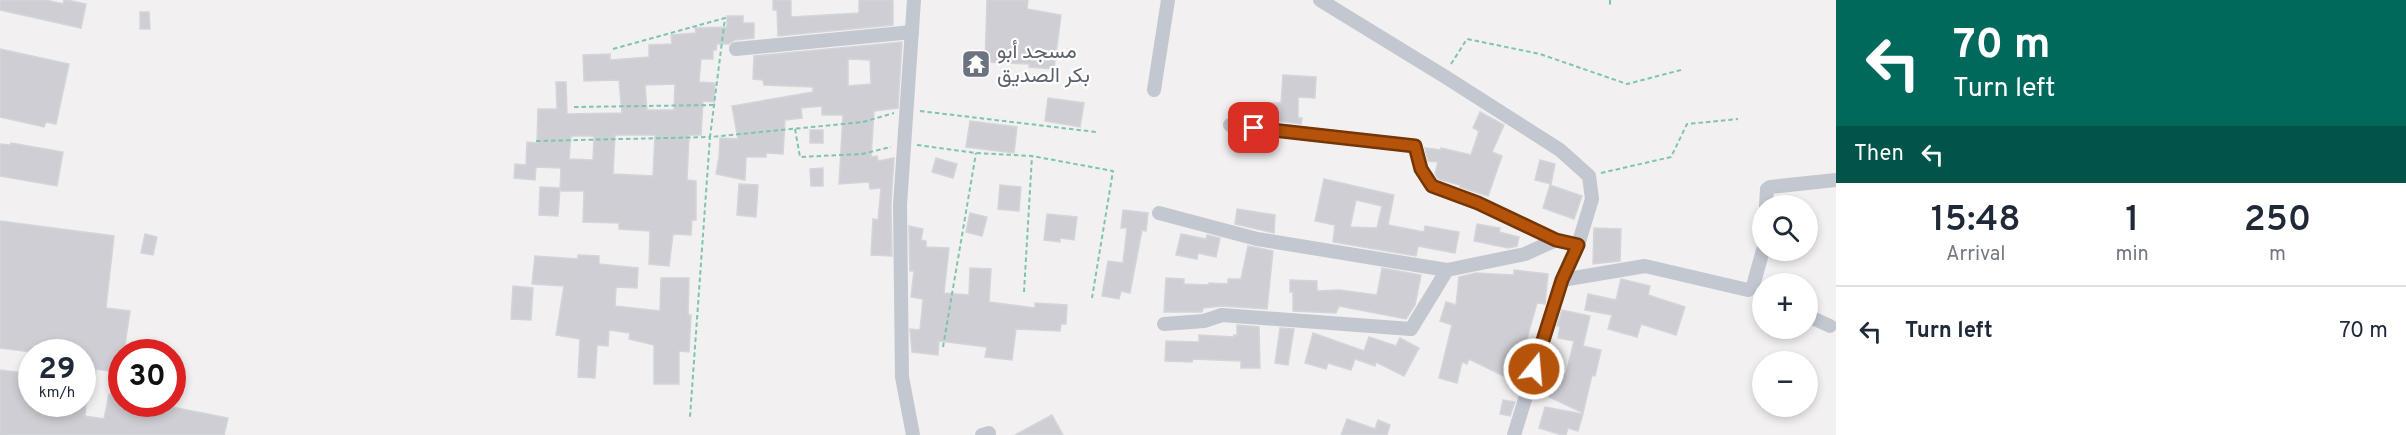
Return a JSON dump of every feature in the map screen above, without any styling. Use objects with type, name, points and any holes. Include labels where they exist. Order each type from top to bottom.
[{"type":"street","points":[[912,435],[902,377],[900,205],[914,0]]},
{"type":"street","points":[[1154,90],[1168,0]]},
{"type":"street","points":[[1320,0],[1560,150],[1589,176],[1592,199],[1578,245],[1562,280],[1514,435]]},
{"type":"street","points":[[736,49],[912,32]]},
{"type":"street","points":[[1230,125],[1415,146],[1421,169],[1432,186],[1478,203],[1556,240],[1578,245]]},
{"type":"street","points":[[1767,195],[1767,189],[1770,187],[1836,180]]},
{"type":"street","points":[[1159,213],[1257,239],[1447,270],[1525,254],[1556,240]]},
{"type":"street","points":[[1748,290],[1753,286],[1760,261]]},
{"type":"street","points":[[1562,280],[1645,266],[1752,292]]},
{"type":"street","points":[[1164,324],[1204,321],[1222,315],[1411,329],[1447,270]]},
{"type":"street","points":[[1818,321],[1830,326]]},
{"type":"path","points":[[1610,0],[1610,7]]},
{"type":"path","points":[[613,49],[726,18],[710,137],[690,417]]},
{"type":"path","points":[[1444,76],[1467,39],[1540,54],[1627,84],[1681,70]]},
{"type":"path","points":[[574,107],[715,105]]},
{"type":"path","points":[[536,141],[710,137],[863,122],[907,109],[1096,132]]},
{"type":"path","points":[[1589,176],[1671,157],[1687,124],[1738,118]]},
{"type":"path","points":[[795,129],[800,157],[862,154],[904,143],[976,153],[1032,156],[1113,171],[1092,298]]},
{"type":"path","points":[[943,347],[976,153]]},
{"type":"path","points":[[1024,292],[1032,156]]},
{"type":"building","points":[[0,0],[46,0],[63,4],[64,0],[67,0],[86,4],[81,28],[0,10]]},
{"type":"building","points":[[773,0],[791,0],[791,17],[859,13],[859,0],[893,0],[893,25],[778,36],[777,10],[773,10]]},
{"type":"building","points":[[987,0],[1028,0],[1027,9],[1061,15],[1054,69],[1029,67],[1030,64],[985,62]]},
{"type":"building","points":[[140,12],[149,12],[150,29],[140,29]]},
{"type":"building","points":[[727,16],[743,16],[743,23],[754,23],[754,38],[735,40],[729,44],[717,44],[716,50],[713,50],[713,59],[701,59],[699,82],[715,83],[714,102],[703,101],[701,135],[689,135],[687,180],[696,181],[696,220],[692,220],[691,235],[673,234],[669,266],[649,264],[650,231],[619,229],[619,223],[583,222],[584,191],[560,191],[561,168],[536,167],[535,180],[514,178],[515,164],[526,165],[527,142],[537,143],[538,109],[557,109],[556,82],[566,82],[567,114],[622,113],[619,80],[584,81],[583,55],[610,54],[610,60],[649,57],[649,45],[672,44],[671,35],[696,33],[695,28],[727,27]],"holes":[[[675,84],[674,110],[647,110],[645,85]],[[615,135],[655,135],[653,176],[613,174]],[[571,136],[594,136],[593,160],[569,159]]]},
{"type":"building","points":[[902,42],[898,108],[874,111],[871,157],[877,156],[878,161],[894,158],[891,204],[892,256],[871,255],[873,219],[878,220],[881,188],[870,189],[869,182],[839,184],[843,115],[822,115],[822,106],[801,108],[802,118],[785,120],[783,154],[766,153],[766,157],[746,157],[745,180],[716,174],[720,138],[738,139],[732,106],[813,92],[813,87],[764,85],[763,80],[753,79],[754,56]],"holes":[[[848,59],[870,60],[871,84],[848,86]]]},
{"type":"building","points":[[0,49],[69,64],[56,124],[46,122],[44,127],[0,117]]},
{"type":"building","points":[[1283,75],[1316,77],[1315,98],[1298,97],[1298,118],[1302,118],[1301,124],[1270,120],[1270,103],[1281,103]]},
{"type":"building","points":[[1048,98],[1084,103],[1080,127],[1045,121]]},
{"type":"building","points":[[1480,112],[1504,125],[1492,152],[1502,156],[1488,196],[1438,179],[1435,174],[1438,162],[1428,161],[1425,148],[1441,150],[1441,148],[1471,155],[1479,131],[1473,128]]},
{"type":"building","points":[[970,121],[1017,127],[1014,153],[966,147]]},
{"type":"building","points":[[810,130],[823,130],[823,143],[810,143]]},
{"type":"building","points":[[11,143],[63,152],[57,186],[0,176],[0,144],[10,145]]},
{"type":"building","points":[[936,158],[957,164],[953,178],[932,172]]},
{"type":"building","points":[[1540,160],[1555,164],[1551,184],[1535,180]]},
{"type":"building","points":[[823,168],[823,186],[811,186],[810,169]]},
{"type":"building","points":[[1324,179],[1394,195],[1388,225],[1424,232],[1425,226],[1459,232],[1455,253],[1418,246],[1416,256],[1333,242],[1335,225],[1315,221]],"holes":[[[1356,200],[1382,206],[1377,228],[1350,227]]]},
{"type":"building","points":[[739,184],[758,185],[756,217],[737,215]]},
{"type":"building","points":[[1000,185],[1021,187],[1019,211],[998,209]]},
{"type":"building","points":[[1550,185],[1582,196],[1574,219],[1543,208]]},
{"type":"building","points":[[540,187],[560,188],[558,216],[539,215]]},
{"type":"building","points":[[1237,209],[1275,215],[1274,233],[1235,224]]},
{"type":"building","points":[[1123,210],[1148,213],[1146,231],[1142,230],[1130,293],[1121,291],[1119,299],[1102,296],[1108,261],[1123,263],[1127,228],[1121,228]]},
{"type":"building","points":[[970,213],[987,217],[982,236],[966,232]]},
{"type":"building","points":[[1047,214],[1077,217],[1074,240],[1060,238],[1060,242],[1044,240]]},
{"type":"building","points":[[0,221],[114,236],[106,308],[130,311],[126,339],[108,339],[108,371],[96,369],[96,339],[18,339],[18,350],[0,348]]},
{"type":"building","points":[[1477,224],[1500,228],[1499,232],[1519,237],[1517,246],[1508,248],[1474,241]]},
{"type":"building","points":[[909,226],[923,229],[921,240],[926,241],[926,247],[949,248],[944,293],[969,295],[970,268],[991,269],[989,302],[1035,308],[1035,303],[1067,305],[1066,324],[1061,324],[1060,331],[1016,329],[1012,360],[985,357],[987,347],[939,341],[938,355],[912,352],[910,329],[920,330],[923,299],[911,297],[914,271],[910,271]]},
{"type":"building","points":[[1594,228],[1621,229],[1620,261],[1593,264]]},
{"type":"building","points":[[145,234],[157,237],[153,255],[141,253]]},
{"type":"building","points":[[1181,234],[1206,239],[1207,235],[1220,238],[1216,257],[1198,253],[1197,259],[1176,255]]},
{"type":"building","points":[[1248,246],[1273,251],[1267,309],[1222,306],[1203,308],[1202,312],[1164,312],[1166,278],[1184,279],[1184,284],[1209,285],[1209,283],[1228,284],[1228,279],[1241,279]]},
{"type":"building","points":[[578,255],[599,256],[599,264],[638,268],[637,288],[616,287],[615,306],[660,311],[661,278],[689,278],[688,315],[691,315],[689,352],[679,351],[679,384],[654,384],[654,345],[629,339],[630,333],[609,330],[608,346],[597,345],[595,378],[578,377],[580,339],[556,335],[564,286],[532,284],[535,256],[578,259]]},
{"type":"building","points":[[1382,268],[1421,275],[1415,305],[1406,319],[1339,306],[1336,313],[1293,311],[1293,292],[1290,292],[1290,280],[1317,281],[1317,291],[1339,290],[1377,295]]},
{"type":"building","points":[[1514,270],[1548,274],[1545,304],[1537,303],[1517,365],[1525,369],[1520,384],[1469,359],[1467,364],[1462,362],[1457,383],[1439,378],[1452,325],[1440,321],[1446,302],[1456,305],[1459,277],[1476,273],[1514,275]]},
{"type":"building","points":[[1621,279],[1650,286],[1648,295],[1685,307],[1676,335],[1641,324],[1637,337],[1608,329],[1612,315],[1585,310],[1588,294],[1616,300]]},
{"type":"building","points":[[513,286],[533,288],[531,320],[511,319]]},
{"type":"building","points":[[1562,310],[1590,316],[1583,346],[1601,350],[1583,413],[1537,391],[1542,376],[1562,379],[1564,373],[1566,374],[1574,341],[1558,338],[1560,326],[1557,326]]},
{"type":"building","points":[[1237,325],[1259,327],[1260,368],[1241,368],[1241,361],[1193,359],[1192,362],[1165,361],[1166,341],[1199,342],[1199,335],[1234,337],[1237,335]]},
{"type":"building","points":[[1280,328],[1294,329],[1288,365],[1275,363]]},
{"type":"building","points":[[1313,333],[1364,351],[1369,337],[1396,346],[1400,338],[1419,348],[1404,376],[1376,362],[1375,366],[1355,359],[1351,370],[1328,363],[1326,369],[1305,363]]},
{"type":"building","points":[[0,370],[18,372],[18,417],[104,419],[108,399],[108,417],[186,417],[186,410],[228,418],[224,435],[0,435]]},
{"type":"building","points":[[1503,400],[1515,402],[1510,416],[1500,414]]},
{"type":"building","points":[[1545,407],[1583,414],[1578,431],[1568,428],[1566,435],[1562,435],[1539,428]]},
{"type":"building","points":[[1052,415],[1063,435],[1015,435]]},
{"type":"building","points":[[1347,419],[1375,429],[1378,420],[1390,425],[1387,435],[1341,435]]},
{"type":"place","name":"مسجد أبو بكر الصديق","points":[[976,64]]},
{"type":"route","points":[[1254,128],[1415,146],[1421,169],[1432,186],[1478,203],[1556,240],[1578,245],[1562,280],[1534,369]]}]
